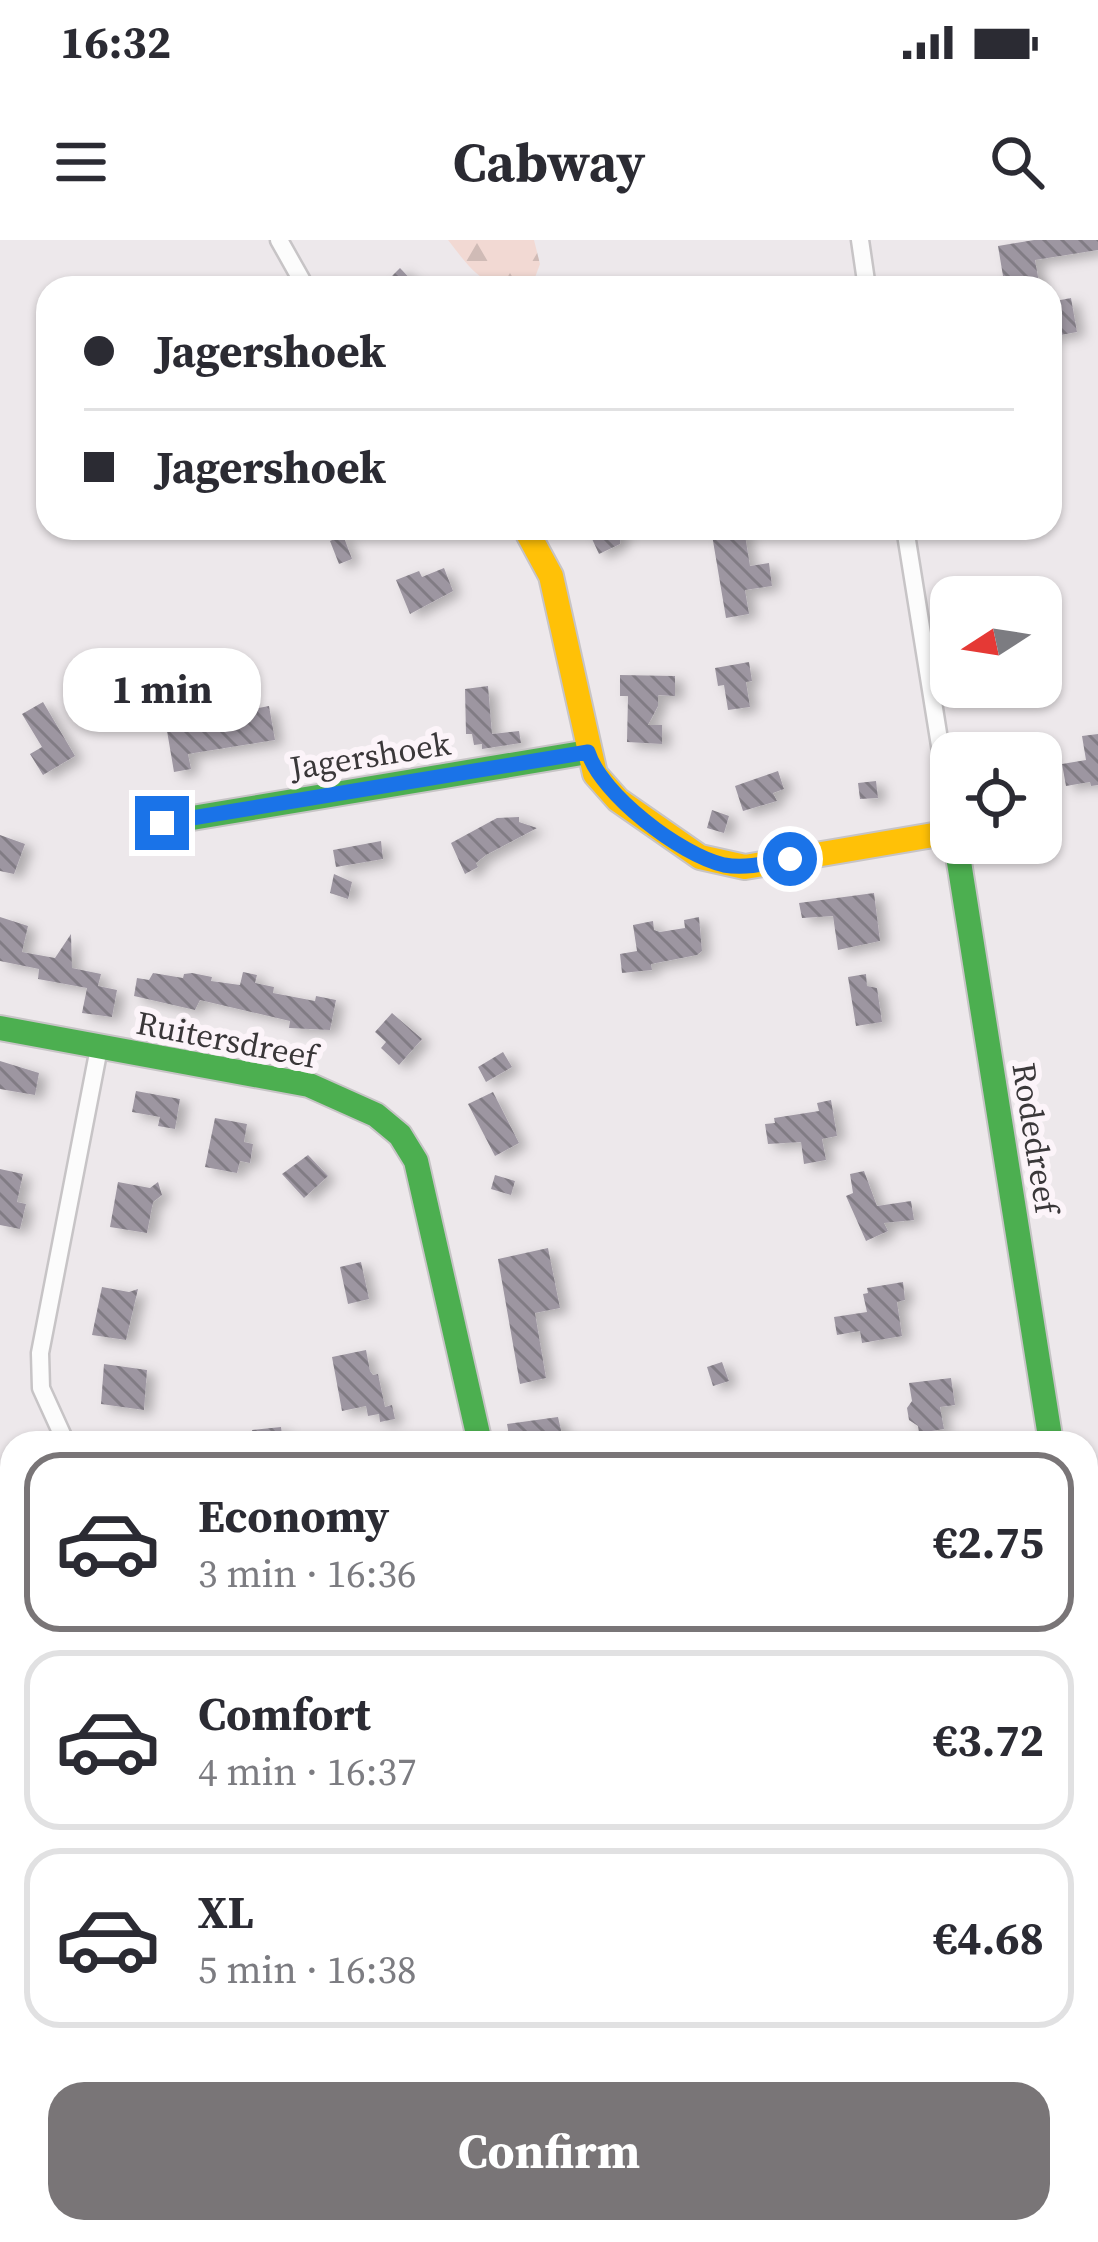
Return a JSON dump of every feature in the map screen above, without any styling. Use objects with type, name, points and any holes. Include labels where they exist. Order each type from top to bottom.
[{"type":"street","points":[[279,240],[299,276]]},
{"type":"street","points":[[860,240],[866,276]]},
{"type":"street","points":[[532,540],[551,576],[588,752],[595,773],[618,800],[700,857],[725,865],[745,867],[930,836]]},
{"type":"street","points":[[907,540],[938,732]]},
{"type":"street","name":"Jagershoek","points":[[162,823],[588,752]]},
{"type":"street","name":"Rodedreef","points":[[959,864],[1049,1431]]},
{"type":"street","name":"Ruitersdreef","points":[[0,1028],[309,1085],[376,1115],[400,1136],[416,1161],[477,1431]]},
{"type":"street","points":[[59,1431],[41,1388],[40,1354],[99,1048]]},
{"type":"green space","points":[[448,240],[534,240],[540,264],[536,276],[480,276]]},
{"type":"building","points":[[1034,240],[1098,240],[1098,250],[1035,260],[1038,276],[1003,276],[998,246]]},
{"type":"building","points":[[1071,298],[1077,332],[1062,335],[1062,300]]},
{"type":"building","points":[[345,540],[352,559],[339,564],[330,541]]},
{"type":"building","points":[[593,540],[620,540],[620,544],[599,554]]},
{"type":"building","points":[[713,540],[746,540],[750,566],[769,563],[772,586],[745,590],[749,614],[726,618]]},
{"type":"building","points":[[444,568],[453,591],[410,614],[396,580]]},
{"type":"building","points":[[749,662],[750,707],[728,710],[715,668]]},
{"type":"building","points":[[620,675],[675,676],[675,696],[658,695],[648,725],[662,725],[662,744],[627,742],[628,696],[620,696]]},
{"type":"building","points":[[488,686],[492,734],[519,731],[521,743],[482,749],[482,744],[474,745],[472,734],[466,734],[465,689]]},
{"type":"building","points":[[43,702],[75,756],[43,775],[30,754],[42,747],[22,714]]},
{"type":"building","points":[[269,706],[275,740],[188,754],[191,769],[174,772],[166,725],[223,719],[222,715]]},
{"type":"building","points":[[1098,734],[1098,785],[1066,786],[1062,764],[1086,760],[1082,736]]},
{"type":"building","points":[[778,771],[784,789],[773,793],[777,801],[743,811],[735,786]]},
{"type":"building","points":[[876,781],[878,798],[860,799],[858,783]]},
{"type":"building","points":[[712,810],[729,816],[724,833],[707,828]]},
{"type":"building","points":[[519,817],[519,822],[537,828],[486,855],[465,874],[451,843],[497,818]]},
{"type":"building","points":[[0,835],[25,844],[14,874],[0,871]]},
{"type":"building","points":[[381,841],[383,859],[336,867],[333,850]]},
{"type":"building","points":[[334,874],[352,882],[348,899],[330,893]]},
{"type":"building","points":[[874,893],[880,941],[838,950],[833,916],[802,918],[799,903]]},
{"type":"building","points":[[0,917],[28,926],[22,952],[55,958],[71,934],[72,968],[101,974],[98,986],[117,990],[112,1017],[82,1013],[87,988],[38,979],[39,969],[0,961]]},
{"type":"building","points":[[699,917],[702,951],[697,955],[651,964],[652,970],[622,973],[620,954],[637,951],[633,925],[653,921],[654,930],[660,932],[685,928],[684,920]]},
{"type":"building","points":[[243,972],[257,975],[255,983],[274,987],[273,993],[336,1000],[330,1030],[289,1028],[290,1021],[200,1000],[195,1010],[134,996],[137,978],[149,980],[153,973],[183,978],[192,973],[240,985]]},
{"type":"building","points":[[866,974],[867,986],[877,988],[882,1022],[856,1026],[848,977]]},
{"type":"building","points":[[392,1013],[422,1039],[399,1065],[381,1048],[386,1042],[375,1032]]},
{"type":"building","points":[[503,1052],[512,1067],[486,1082],[478,1067]]},
{"type":"building","points":[[0,1061],[39,1073],[35,1095],[0,1089]]},
{"type":"building","points":[[136,1091],[180,1099],[175,1129],[158,1126],[160,1117],[132,1112]]},
{"type":"building","points":[[493,1092],[519,1143],[495,1156],[468,1104]]},
{"type":"building","points":[[831,1100],[837,1136],[822,1139],[826,1160],[804,1164],[801,1142],[768,1144],[765,1124],[775,1123],[774,1118],[819,1111],[817,1103]]},
{"type":"building","points":[[215,1118],[247,1124],[244,1142],[253,1144],[250,1163],[240,1161],[237,1173],[205,1167]]},
{"type":"building","points":[[308,1155],[328,1176],[304,1198],[282,1174]]},
{"type":"building","points":[[0,1169],[23,1174],[17,1202],[26,1204],[20,1229],[0,1225]]},
{"type":"building","points":[[864,1171],[877,1206],[911,1201],[914,1220],[884,1223],[888,1231],[866,1241],[846,1196],[853,1193],[850,1174]]},
{"type":"building","points":[[495,1175],[515,1181],[511,1195],[491,1189]]},
{"type":"building","points":[[118,1182],[150,1188],[158,1182],[162,1195],[153,1202],[147,1233],[110,1227]]},
{"type":"building","points":[[548,1248],[560,1308],[535,1313],[546,1378],[520,1384],[498,1259]]},
{"type":"building","points":[[361,1262],[369,1299],[348,1304],[340,1267]]},
{"type":"building","points":[[903,1282],[905,1300],[897,1302],[902,1336],[862,1343],[860,1331],[837,1335],[834,1317],[867,1312],[863,1294],[868,1293],[867,1288]]},
{"type":"building","points":[[102,1287],[138,1289],[126,1340],[92,1335]]},
{"type":"building","points":[[366,1350],[370,1371],[378,1374],[385,1407],[392,1405],[395,1419],[380,1422],[379,1414],[368,1416],[366,1406],[342,1411],[332,1357]]},
{"type":"building","points":[[722,1362],[729,1381],[713,1386],[707,1367]]},
{"type":"building","points":[[104,1364],[147,1370],[144,1410],[101,1404]]},
{"type":"building","points":[[951,1378],[955,1405],[940,1407],[944,1429],[919,1431],[909,1420],[909,1383]]},
{"type":"building","points":[[558,1417],[561,1431],[508,1431],[507,1424]]},
{"type":"traffic: fast","points":[[162,823],[588,752]]},
{"type":"traffic: fast","points":[[959,864],[1049,1431]]},
{"type":"traffic: fast","points":[[0,1028],[309,1085],[376,1115],[400,1135],[416,1161],[477,1431]]},
{"type":"traffic: slow","points":[[532,540],[551,576],[595,774],[618,800],[700,857],[745,867],[930,836]]},
{"type":"route","points":[[162,823],[588,752],[595,773],[618,800],[700,857],[745,867],[790,859]]}]
